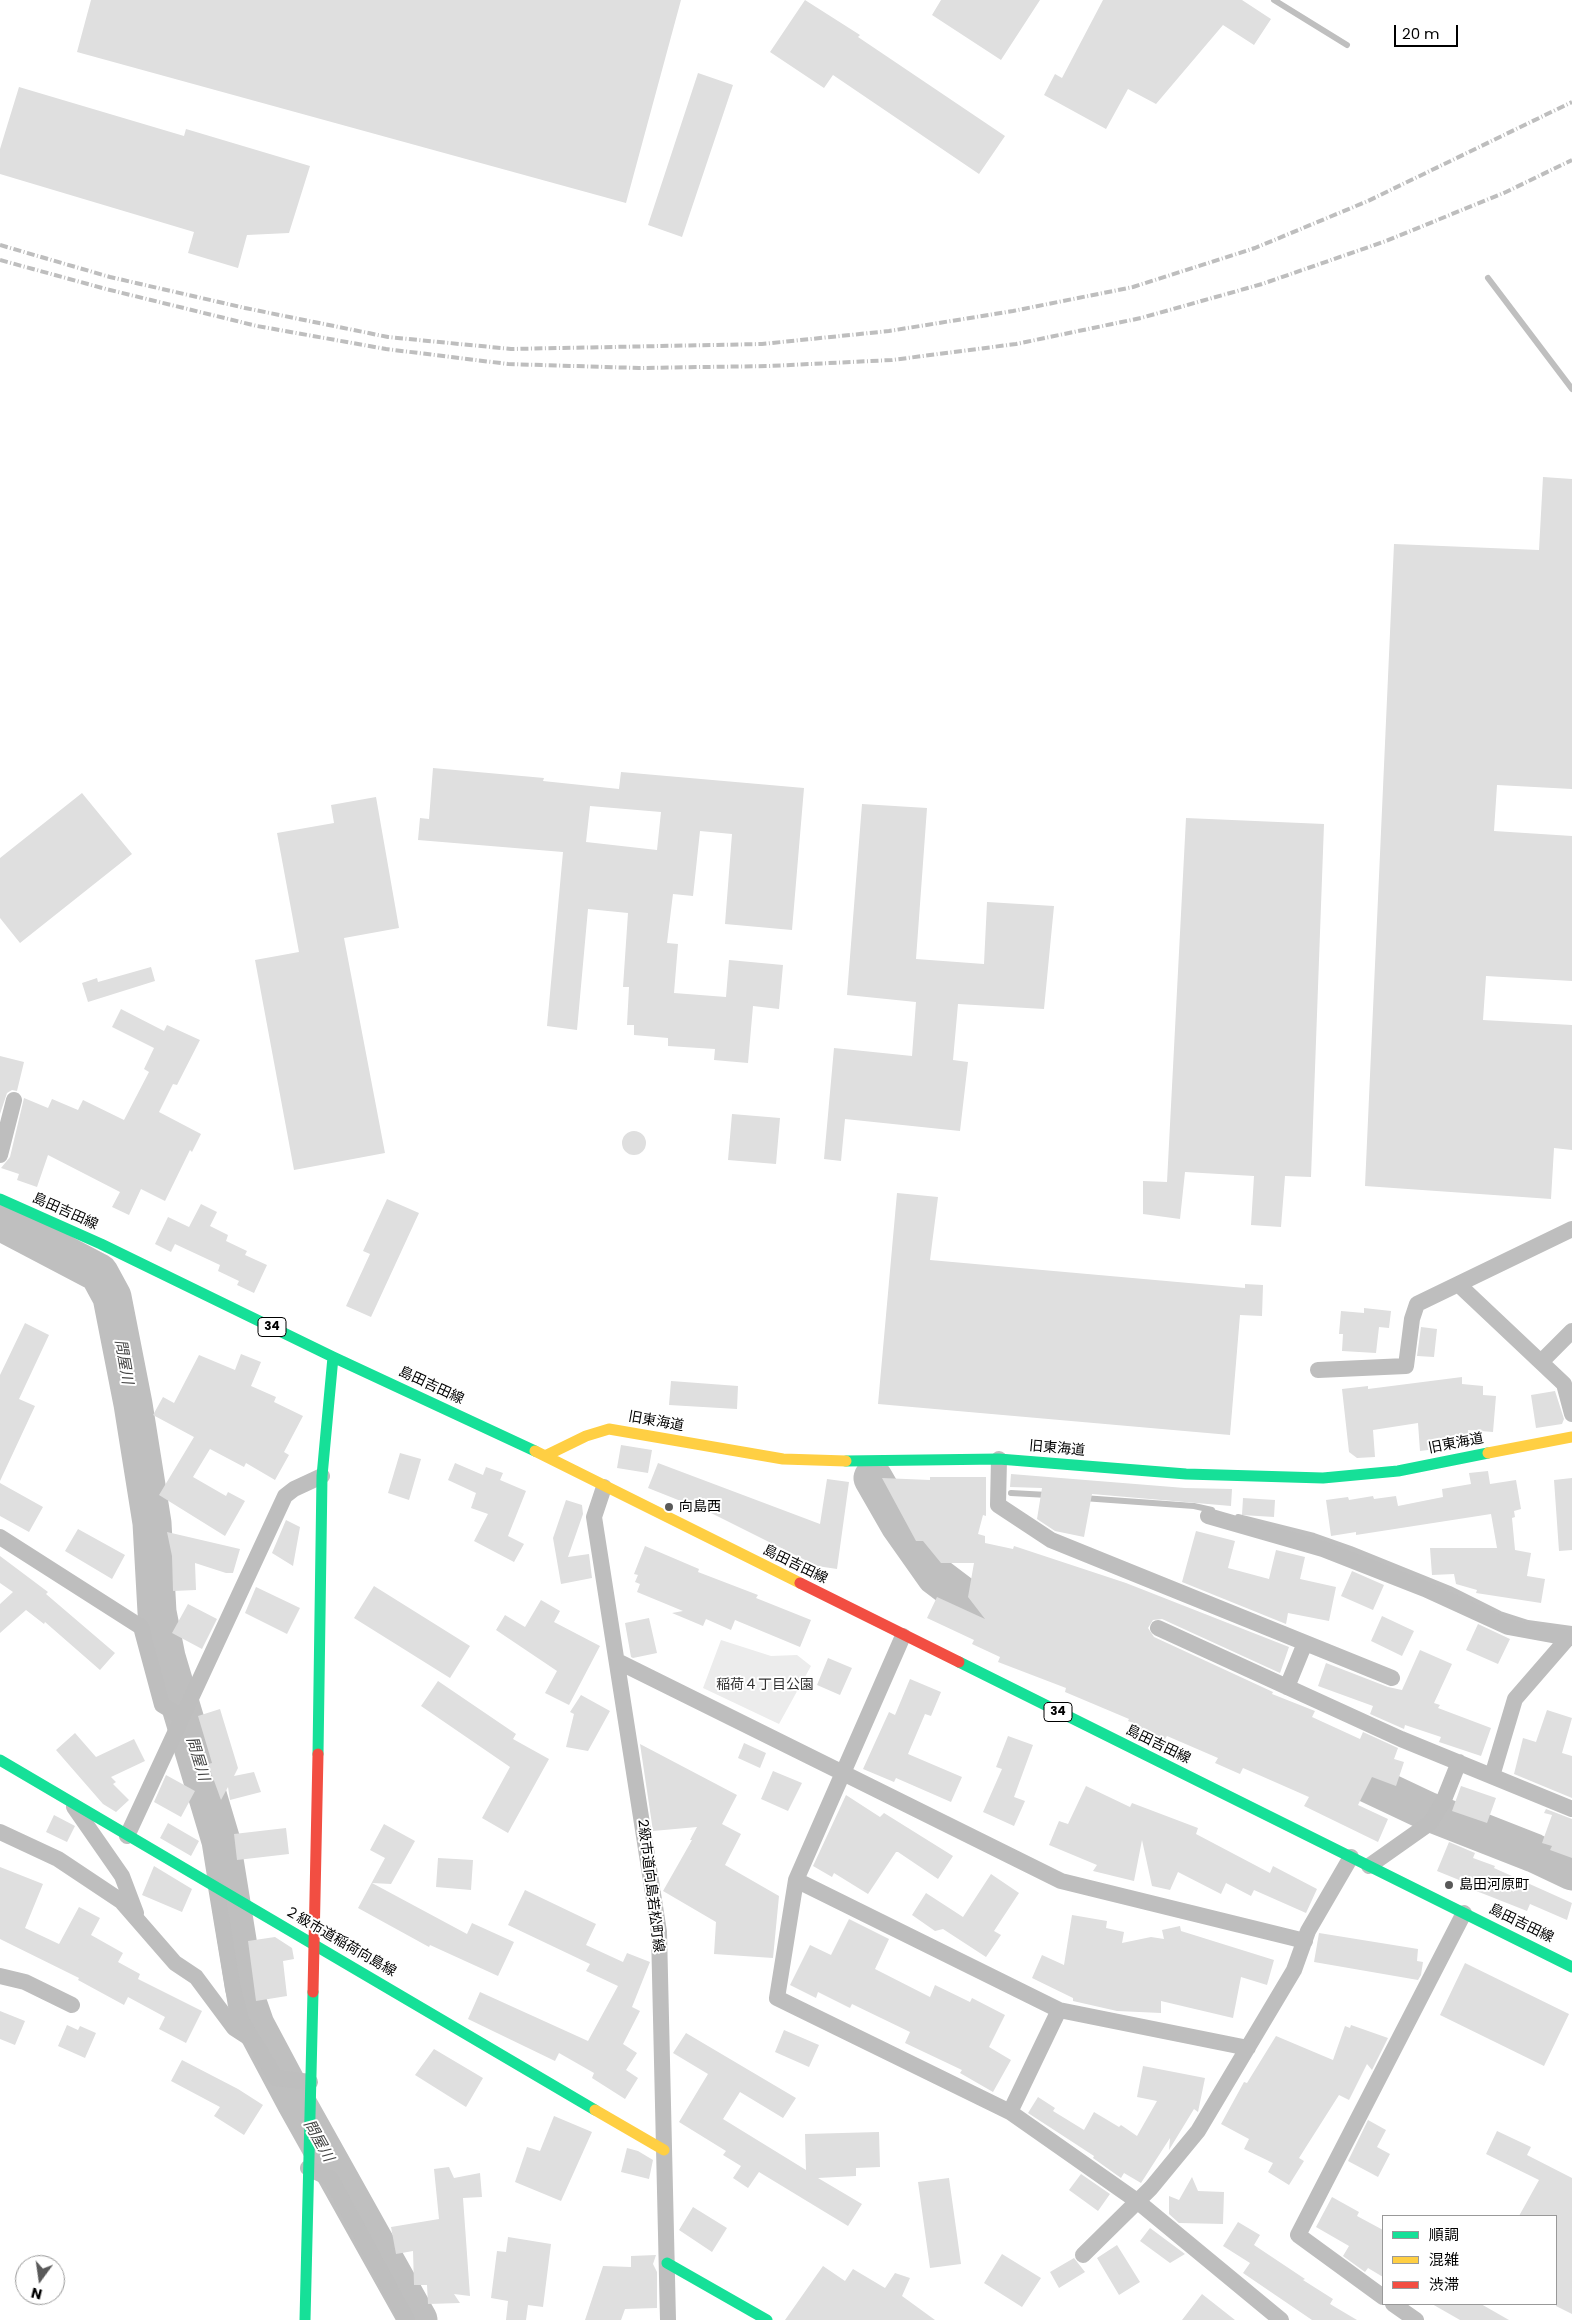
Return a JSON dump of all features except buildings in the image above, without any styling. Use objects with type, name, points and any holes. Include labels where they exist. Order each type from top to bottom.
[{"type":"street","points":[[0,1155],[14,1100]]},
{"type":"street","name":"島田吉田線","points":[[0,1199],[101,1244],[333,1357],[544,1456],[1572,1967]]},
{"type":"street","points":[[1318,1370],[1406,1366],[1412,1319],[1417,1304],[1569,1235]]},
{"type":"street","points":[[1458,1284],[1564,1384],[1572,1414]]},
{"type":"street","points":[[1541,1362],[1572,1331]]},
{"type":"street","points":[[305,2320],[322,1476],[333,1357]]},
{"type":"street","name":"旧東海道","points":[[544,1456],[586,1436],[609,1429],[783,1458],[827,1462],[999,1459],[1186,1474],[1323,1478],[1398,1471],[1572,1437]]},
{"type":"street","points":[[999,1459],[998,1506],[1051,1540],[1392,1678]]},
{"type":"street","points":[[127,1836],[285,1496],[294,1489],[322,1476]]},
{"type":"street","name":"2級市道向島若松町線","points":[[604,1487],[594,1518],[659,1932],[668,2320]]},
{"type":"street","points":[[1208,1516],[1323,1549],[1425,1589],[1508,1627],[1570,1638]]},
{"type":"street","points":[[0,1537],[141,1627],[162,1705],[182,1717]]},
{"type":"street","points":[[1158,1628],[1287,1687],[1572,1809]]},
{"type":"street","points":[[904,1636],[796,1880],[777,1998],[1010,2112],[1137,2201],[1282,2320]]},
{"type":"street","points":[[1492,1776],[1515,1699],[1570,1638]]},
{"type":"street","points":[[1287,1687],[1305,1643]]},
{"type":"street","points":[[617,1661],[1061,1881],[1304,1941]]},
{"type":"street","name":"２級市道稲荷向島線","points":[[0,1760],[664,2150]]},
{"type":"street","points":[[1369,1866],[1430,1823],[1443,1802],[1459,1762]]},
{"type":"street","points":[[72,1804],[122,1876],[139,1922]]},
{"type":"street","points":[[0,1832],[58,1859],[121,1901],[175,1963],[196,1977],[234,2028],[254,2041]]},
{"type":"street","points":[[1083,2255],[1137,2201],[1198,2131],[1294,1970],[1308,1931],[1351,1858]]},
{"type":"street","points":[[796,1880],[1059,2010],[1248,2048]]},
{"type":"street","points":[[216,1887],[233,1989],[241,2020],[276,2078],[310,2082]]},
{"type":"street","points":[[1382,2295],[1298,2235],[1464,1913]]},
{"type":"street","points":[[0,1976],[25,1982],[72,2005]]},
{"type":"street","points":[[1010,2112],[1059,2010]]},
{"type":"street","points":[[308,2168],[331,2179],[407,2320]]},
{"type":"street","points":[[668,2263],[767,2320]]},
{"type":"street","points":[[1394,2305],[1416,2320]]},
{"type":"green space","name":"稲荷４丁目公園","points":[[721,1640],[771,1656],[797,1655],[811,1666],[779,1724],[703,1688]]},
{"type":"waterway","points":[[1274,0],[1347,45]]},
{"type":"waterway","points":[[1488,278],[1572,389]]},
{"type":"waterway","name":"問屋川","points":[[0,1221],[99,1273],[112,1297],[133,1404],[152,1523],[157,1612],[166,1657],[221,1841],[247,2002],[255,2025],[296,2102],[418,2320]]},
{"type":"waterway","points":[[873,1478],[900,1525],[936,1576],[977,1607],[1004,1622],[1023,1629]]},
{"type":"waterway","points":[[1011,1493],[1048,1495]]},
{"type":"waterway","points":[[1083,1498],[1194,1506],[1212,1510]]},
{"type":"waterway","points":[[1238,1517],[1314,1536],[1351,1549],[1450,1589],[1500,1614],[1528,1623],[1572,1629]]},
{"type":"waterway","points":[[1321,1761],[1427,1811],[1534,1853],[1572,1871]]},
{"type":"railway","points":[[0,245],[110,277],[245,308],[388,337],[511,349],[762,344],[889,331],[1013,311],[1133,287],[1255,248],[1368,201],[1572,102]]},
{"type":"railway","points":[[0,260],[106,289],[257,326],[386,349],[508,364],[639,368],[770,366],[892,360],[1016,344],[1141,318],[1262,284],[1386,241],[1506,192],[1572,160]]},
{"type":"traffic: fast","points":[[0,1199],[101,1244],[333,1357],[535,1451]]},
{"type":"traffic: fast","points":[[318,1754],[322,1476],[333,1357]]},
{"type":"traffic: fast","points":[[846,1461],[999,1459],[1186,1474],[1323,1478],[1398,1471],[1488,1453]]},
{"type":"traffic: fast","points":[[959,1662],[1572,1967]]},
{"type":"traffic: fast","points":[[0,1760],[595,2110]]},
{"type":"traffic: fast","points":[[305,2320],[313,1992]]},
{"type":"traffic: fast","points":[[667,2263],[767,2320]]},
{"type":"traffic: slow","points":[[545,1456],[586,1436],[609,1429],[783,1459],[846,1461]]},
{"type":"traffic: slow","points":[[1488,1453],[1572,1437]]},
{"type":"traffic: slow","points":[[535,1451],[800,1583]]},
{"type":"traffic: slow","points":[[595,2110],[664,2150]]},
{"type":"traffic: jam","points":[[800,1583],[959,1662]]},
{"type":"traffic: jam","points":[[313,1992],[318,1754]]},
{"type":"place","name":"向島西","points":[[669,1507]]},
{"type":"place","name":"島田河原町","points":[[1449,1885]]}]
